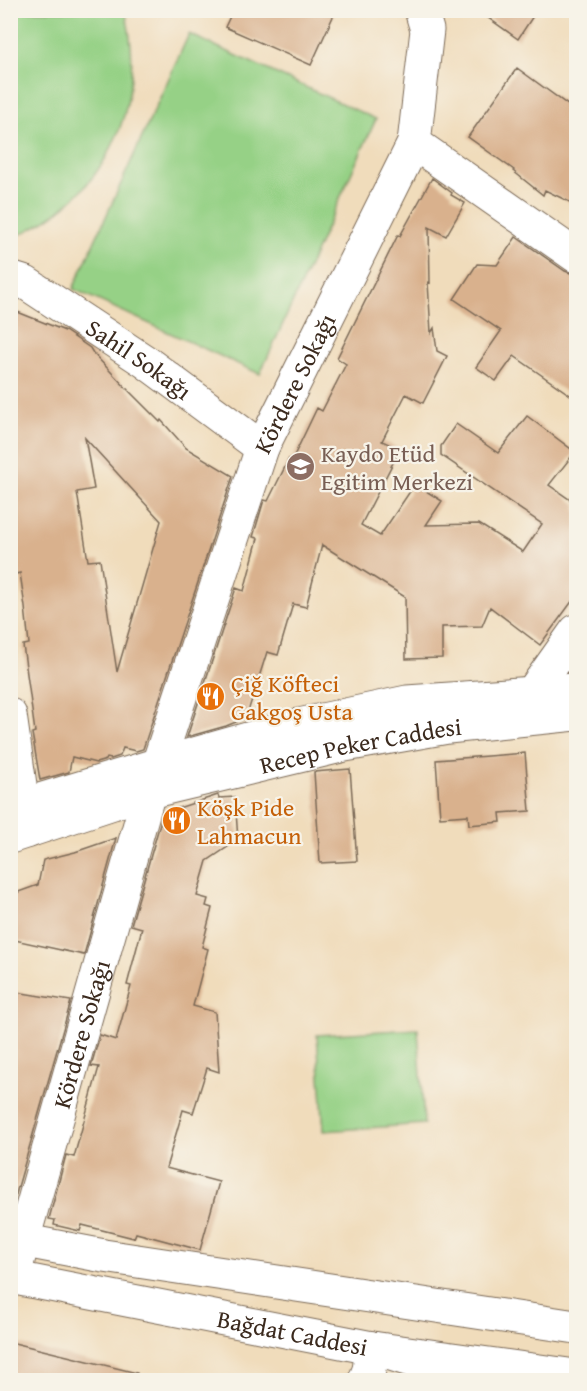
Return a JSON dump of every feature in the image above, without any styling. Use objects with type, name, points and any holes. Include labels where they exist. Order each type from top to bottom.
[{"type":"main road","name":"Kördere Sokağı","points":[[12,1277],[17,1239],[154,778],[262,448],[414,143],[427,30],[422,10]]},
{"type":"main road","points":[[414,143],[576,256]]},
{"type":"main road","name":"Sahil Sokağı","points":[[10,278],[26,283],[146,362],[262,448]]},
{"type":"main road","points":[[533,706],[576,631]]},
{"type":"main road","name":"Recep Peker Caddesi","points":[[533,706],[576,690]]},
{"type":"main road","name":"Recep Peker Caddesi","points":[[18,820],[154,778],[294,726],[406,702],[533,706],[576,714]]},
{"type":"main road","points":[[10,715],[18,820]]},
{"type":"main road","name":"Bağdat Caddesi","points":[[17,1239],[104,1256],[576,1327]]},
{"type":"main road","name":"Bağdat Caddesi","points":[[12,1277],[372,1348],[576,1376]]},
{"type":"main road","points":[[365,1380],[369,1371],[372,1348],[474,1380]]},
{"type":"green space","points":[[10,11],[125,11],[131,47],[131,81],[124,115],[112,147],[94,175],[71,201],[43,222],[11,238]]},
{"type":"green space","points":[[189,34],[376,119],[260,374],[73,289]]},
{"type":"green space","points":[[418,1029],[424,1124],[324,1131],[317,1035]]},
{"type":"building","points":[[233,10],[336,10],[311,65],[225,27]]},
{"type":"building","points":[[477,10],[537,10],[518,39]]},
{"type":"building","points":[[517,68],[576,111],[576,205],[545,190],[543,195],[514,170],[468,137]]},
{"type":"building","points":[[432,178],[452,193],[451,195],[465,203],[446,236],[429,227],[430,283],[428,282],[431,333],[434,328],[437,351],[447,356],[423,403],[406,394],[382,441],[400,449],[361,525],[380,536],[415,484],[442,501],[426,525],[479,524],[523,552],[542,524],[441,455],[441,446],[456,424],[498,453],[527,416],[575,452],[549,485],[576,504],[576,596],[540,645],[490,607],[482,626],[442,627],[442,658],[406,659],[405,597],[322,545],[306,607],[293,604],[278,655],[267,652],[246,718],[187,737],[236,588],[244,591],[258,538],[253,537],[264,500],[268,501],[289,459],[292,460],[317,408],[322,411],[346,364],[337,358],[398,235],[400,236]]},
{"type":"building","points":[[516,237],[565,271],[576,275],[576,399],[514,356],[496,381],[476,367],[501,331],[454,299],[477,264],[497,265]]},
{"type":"building","points":[[10,309],[65,331],[90,348],[186,448],[233,476],[143,749],[136,751],[123,748],[120,756],[96,763],[72,757],[69,772],[40,780],[32,733],[35,732],[23,645],[29,644],[25,607],[20,573],[16,574],[10,539]],"holes":[[[85,438],[161,521],[117,672],[100,560],[88,561],[77,492],[94,489]]]},
{"type":"building","points":[[525,753],[530,811],[500,813],[501,822],[469,825],[468,815],[440,817],[436,760]]},
{"type":"building","points":[[350,769],[357,861],[320,863],[314,772]]},
{"type":"building","points":[[218,795],[219,798],[235,797],[238,840],[207,861],[197,896],[208,899],[206,906],[212,908],[202,947],[208,949],[193,1006],[215,1012],[219,1072],[207,1068],[193,1113],[183,1110],[166,1168],[219,1182],[200,1250],[136,1233],[134,1238],[82,1225],[80,1231],[54,1225],[55,1220],[49,1219],[66,1155],[74,1157],[99,1067],[91,1066],[100,1035],[116,1040],[131,986],[127,985],[142,928],[131,925],[163,813]]},
{"type":"building","points":[[116,838],[84,955],[10,939],[10,895],[38,885],[43,860]]},
{"type":"building","points":[[10,991],[71,1001],[12,1208],[10,1208]]},
{"type":"building","points":[[10,1342],[137,1373],[136,1380],[10,1380]]},
{"type":"place","name":"Kaydo Etüd Egitim Merkezi","points":[[300,467]]},
{"type":"place","name":"Çiğ Köfteci Gakgoş Usta","points":[[210,697]]},
{"type":"place","name":"Köşk Pide Lahmacun","points":[[176,821]]}]
